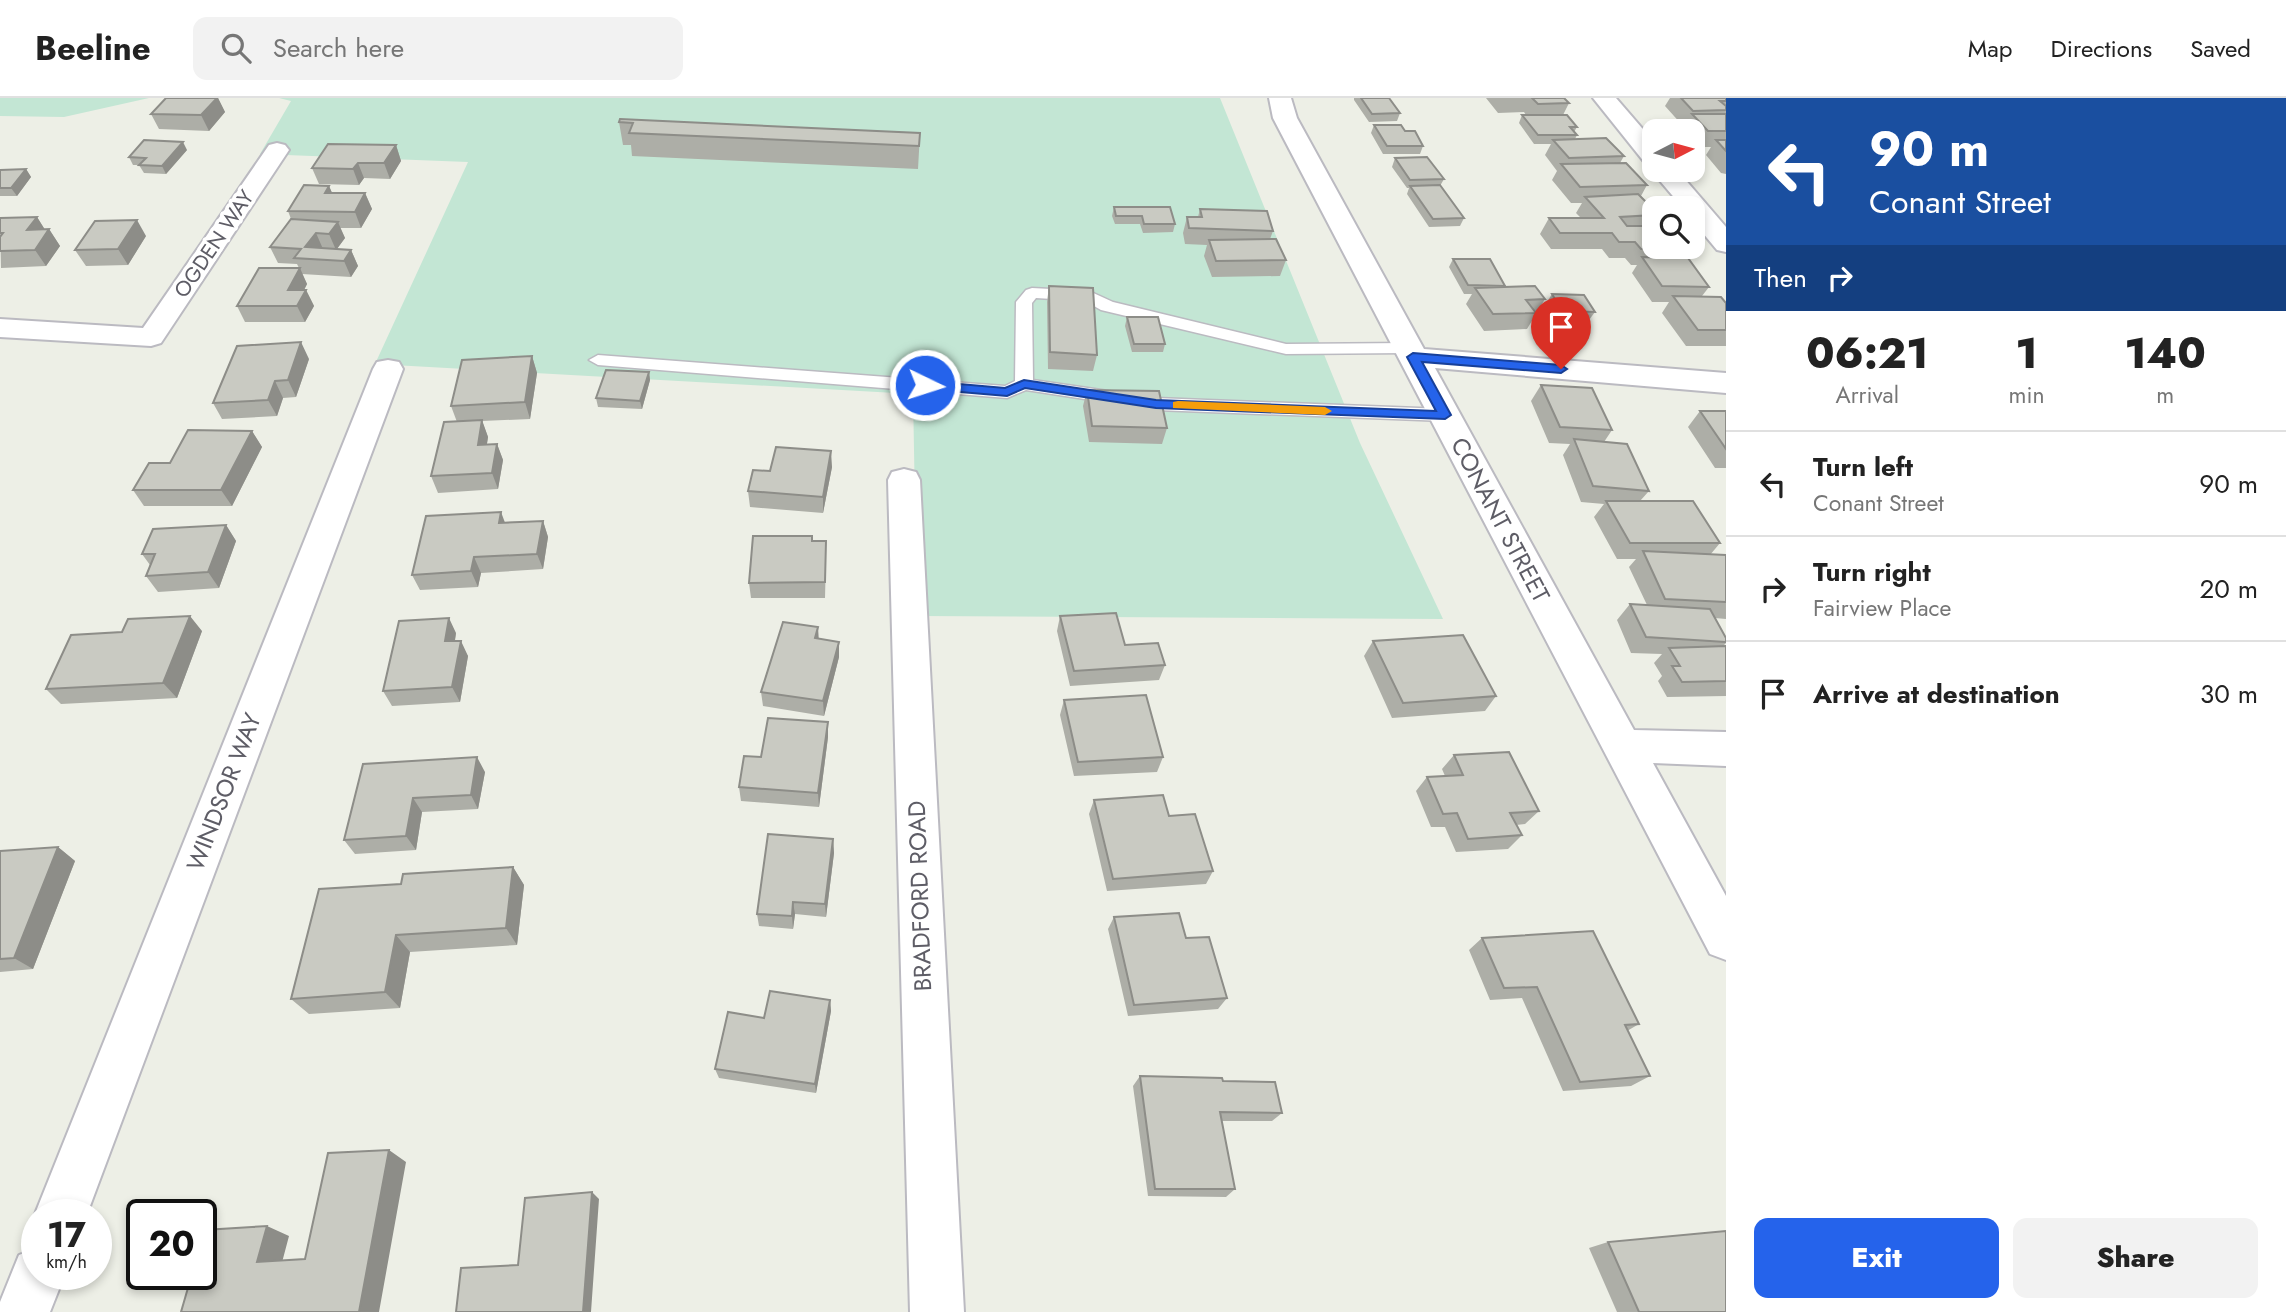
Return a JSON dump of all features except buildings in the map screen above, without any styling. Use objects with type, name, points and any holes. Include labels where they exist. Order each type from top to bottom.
[{"type":"street","name":"CONANT STREET","points":[[1280,98],[1285,117],[1726,939]]},
{"type":"street","points":[[1604,98],[1642,144]]},
{"type":"street","name":"OGDEN WAY","points":[[0,328],[151,337],[277,150]]},
{"type":"street","points":[[1674,182],[1726,244]]},
{"type":"street","points":[[1411,353],[1726,383]]},
{"type":"street","name":"WINDSOR WAY","points":[[67,1199],[388,369]]},
{"type":"street","name":"BRADFORD ROAD","points":[[904,480],[937,1312]]},
{"type":"street","points":[[1621,746],[1726,750]]},
{"type":"street","points":[[23,1312],[32,1290]]},
{"type":"lane","points":[[1024,384],[1024,302],[1032,293],[1088,296],[1107,306],[1286,349],[1411,353]]},
{"type":"lane","points":[[598,360],[1007,392],[1024,384],[1156,404],[1445,415]]},
{"type":"green space","points":[[0,98],[149,98],[64,117],[0,116]]},
{"type":"green space","points":[[279,98],[1220,98],[1360,443],[1443,619],[917,616],[913,394],[375,364],[468,162],[260,154],[291,101]]},
{"type":"slow traffic","points":[[1178,405],[1325,411]]},
{"type":"route","points":[[925,385],[1007,392],[1024,384],[1156,404],[1445,415],[1413,357],[1561,369]]}]
